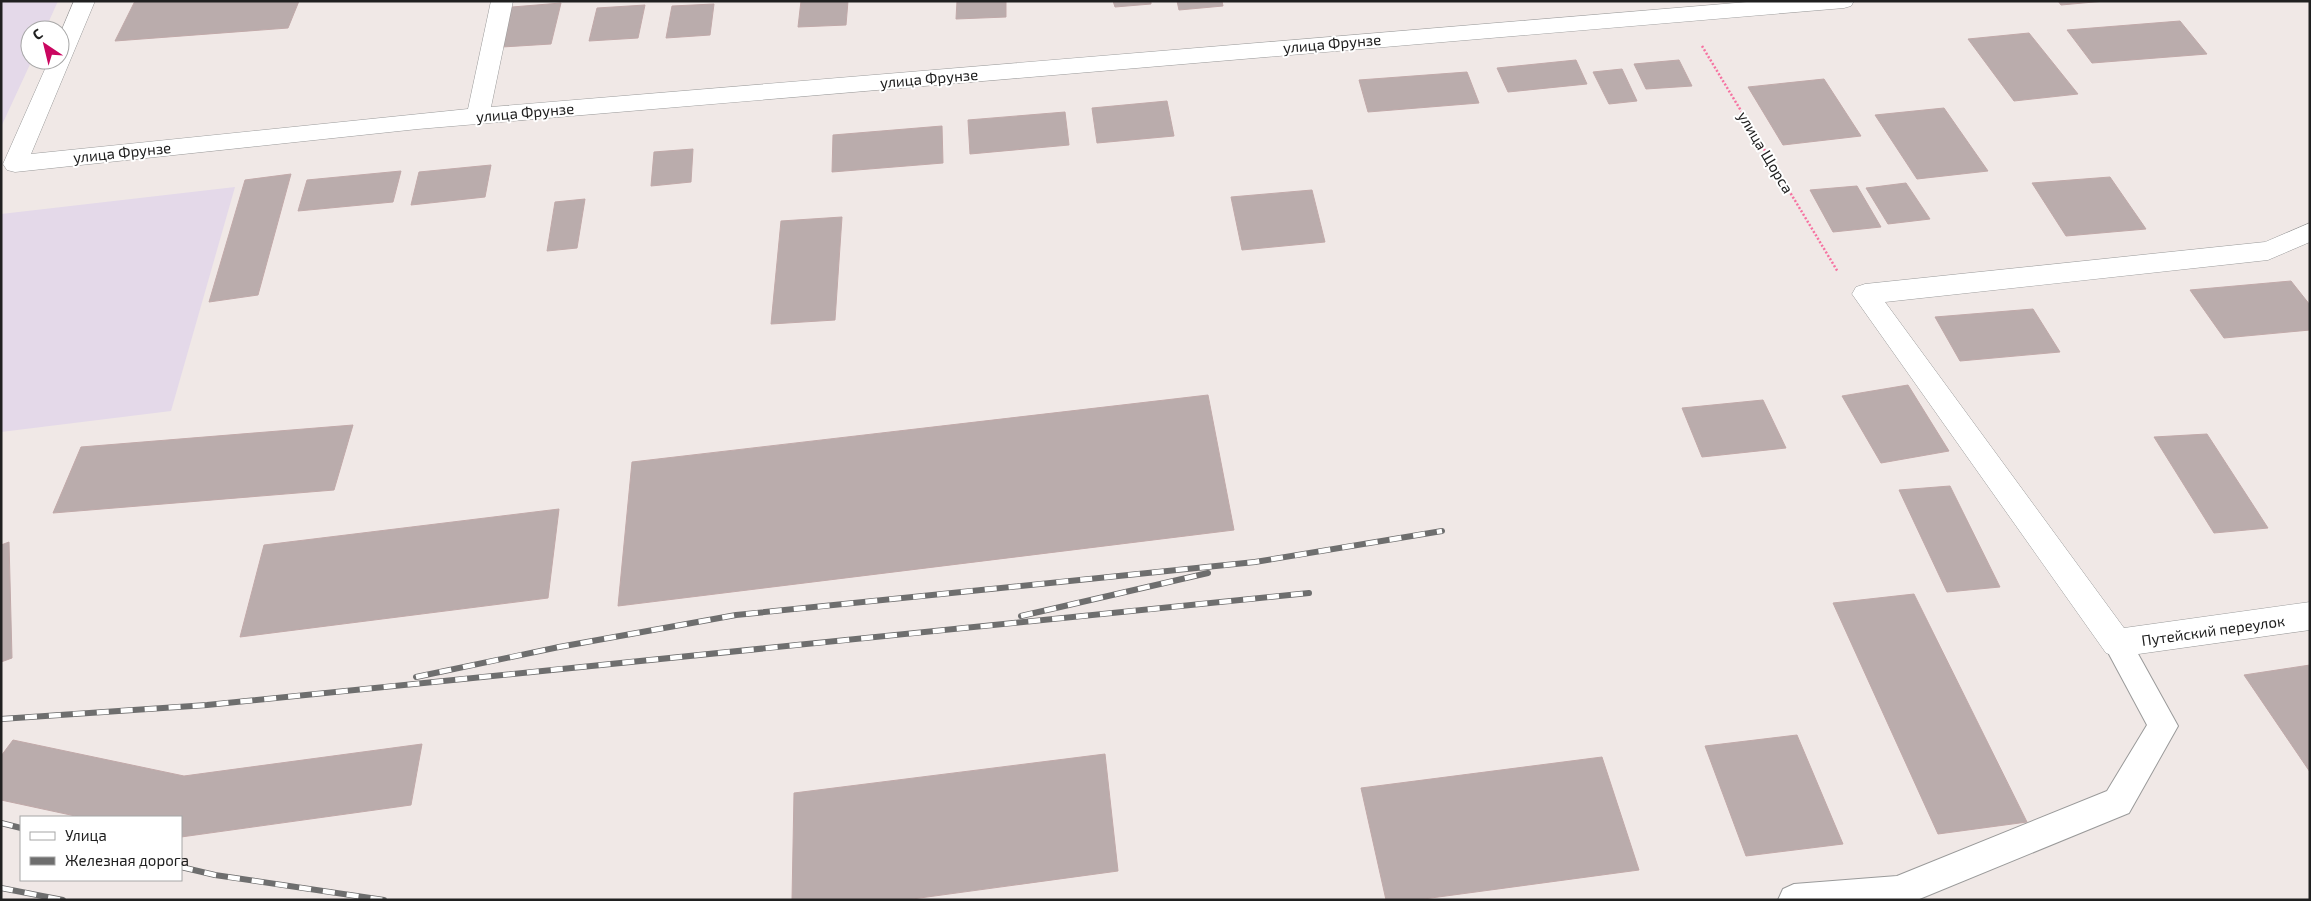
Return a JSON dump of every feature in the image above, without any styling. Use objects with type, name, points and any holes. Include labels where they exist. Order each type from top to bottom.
[{"type":"street","points":[[70,37],[86,1]]},
{"type":"street","points":[[478,116],[502,1]]},
{"type":"street","name":"улица Фрунзе","points":[[56,70],[15,164],[478,116],[1679,7],[1844,1]]},
{"type":"street","points":[[2117,643],[1865,294],[2268,251],[2310,232]]},
{"type":"street","name":"Путейский переулок","points":[[2117,643],[2310,616]]},
{"type":"lane","points":[[1794,900],[1896,892],[2118,802],[2162,726],[2117,643]]},
{"type":"path","name":"улица Щорса","points":[[1679,7],[1844,282],[1865,294]]},
{"type":"shaded area","points":[[1,1],[58,1],[49,20],[20,20],[20,70],[27,70],[1,127]]},
{"type":"shaded area","points":[[235,187],[171,411],[1,432],[1,214]]},
{"type":"building","points":[[135,1],[299,1],[288,28],[115,41]]},
{"type":"building","points":[[801,1],[848,1],[846,25],[798,27]]},
{"type":"building","points":[[957,1],[1006,1],[1006,17],[956,19]]},
{"type":"building","points":[[1113,1],[1151,1],[1151,4],[1115,7]]},
{"type":"building","points":[[1177,1],[1222,1],[1223,6],[1179,10]]},
{"type":"building","points":[[2058,1],[2105,1],[2061,5]]},
{"type":"building","points":[[561,3],[551,44],[502,47],[512,7]]},
{"type":"building","points":[[714,4],[710,35],[666,38],[672,6]]},
{"type":"building","points":[[645,5],[638,38],[589,41],[597,8]]},
{"type":"building","points":[[2180,21],[2207,54],[2092,63],[2067,30]]},
{"type":"building","points":[[2029,33],[2078,94],[2014,101],[1968,39]]},
{"type":"building","points":[[1576,60],[1587,84],[1508,92],[1497,68]]},
{"type":"building","points":[[1679,60],[1692,86],[1646,89],[1634,64]]},
{"type":"building","points":[[1622,69],[1637,101],[1609,104],[1593,72]]},
{"type":"building","points":[[1467,72],[1479,103],[1368,112],[1359,80]]},
{"type":"building","points":[[1824,79],[1861,136],[1783,145],[1748,87]]},
{"type":"building","points":[[1167,101],[1174,136],[1097,143],[1092,108]]},
{"type":"building","points":[[1944,108],[1988,171],[1917,179],[1875,115]]},
{"type":"building","points":[[1065,112],[1069,145],[970,154],[968,120]]},
{"type":"building","points":[[942,126],[943,163],[832,172],[833,135]]},
{"type":"building","points":[[693,149],[691,182],[651,186],[654,152]]},
{"type":"building","points":[[491,165],[485,197],[411,205],[419,172]]},
{"type":"building","points":[[401,171],[393,202],[298,211],[307,180]]},
{"type":"building","points":[[291,174],[258,295],[209,302],[245,180]]},
{"type":"building","points":[[2110,177],[2146,229],[2066,236],[2032,183]]},
{"type":"building","points":[[1906,183],[1930,219],[1888,224],[1866,188]]},
{"type":"building","points":[[1857,186],[1881,227],[1833,232],[1810,190]]},
{"type":"building","points":[[1312,190],[1325,242],[1242,250],[1231,197]]},
{"type":"building","points":[[585,199],[577,248],[547,251],[555,202]]},
{"type":"building","points":[[842,217],[835,320],[771,324],[781,221]]},
{"type":"building","points":[[2291,281],[2310,305],[2310,330],[2224,338],[2190,290]]},
{"type":"building","points":[[2033,309],[2060,352],[1960,361],[1935,317]]},
{"type":"building","points":[[1908,385],[1949,451],[1881,463],[1842,396]]},
{"type":"building","points":[[1208,395],[1234,530],[618,606],[632,462]]},
{"type":"building","points":[[1763,400],[1786,448],[1702,457],[1682,408]]},
{"type":"building","points":[[353,425],[334,490],[53,513],[81,447]]},
{"type":"building","points":[[2207,434],[2268,528],[2214,533],[2154,437]]},
{"type":"building","points":[[1950,486],[2000,587],[1947,592],[1899,490]]},
{"type":"building","points":[[559,509],[548,598],[240,637],[264,545]]},
{"type":"building","points":[[9,542],[12,658],[1,662],[1,545]]},
{"type":"building","points":[[1914,594],[2027,822],[1938,834],[1833,603]]},
{"type":"building","points":[[2310,665],[2310,772],[2244,675]]},
{"type":"building","points":[[1797,735],[1843,844],[1746,856],[1705,746]]},
{"type":"building","points":[[13,740],[184,776],[422,744],[411,805],[182,837],[182,816],[75,816],[1,800],[1,756]]},
{"type":"building","points":[[1105,754],[1118,871],[905,900],[792,900],[794,793]]},
{"type":"building","points":[[1602,757],[1639,870],[1416,900],[1386,900],[1361,788]]},
{"type":"railway","points":[[416,677],[559,647],[736,615],[1255,562],[1442,531]]},
{"type":"railway","points":[[1021,616],[1208,573]]},
{"type":"railway","points":[[1,719],[207,705],[1309,593]]},
{"type":"railway","points":[[1,823],[20,828]]},
{"type":"railway","points":[[182,867],[215,875],[384,900]]},
{"type":"railway","points":[[1,888],[63,900]]}]
